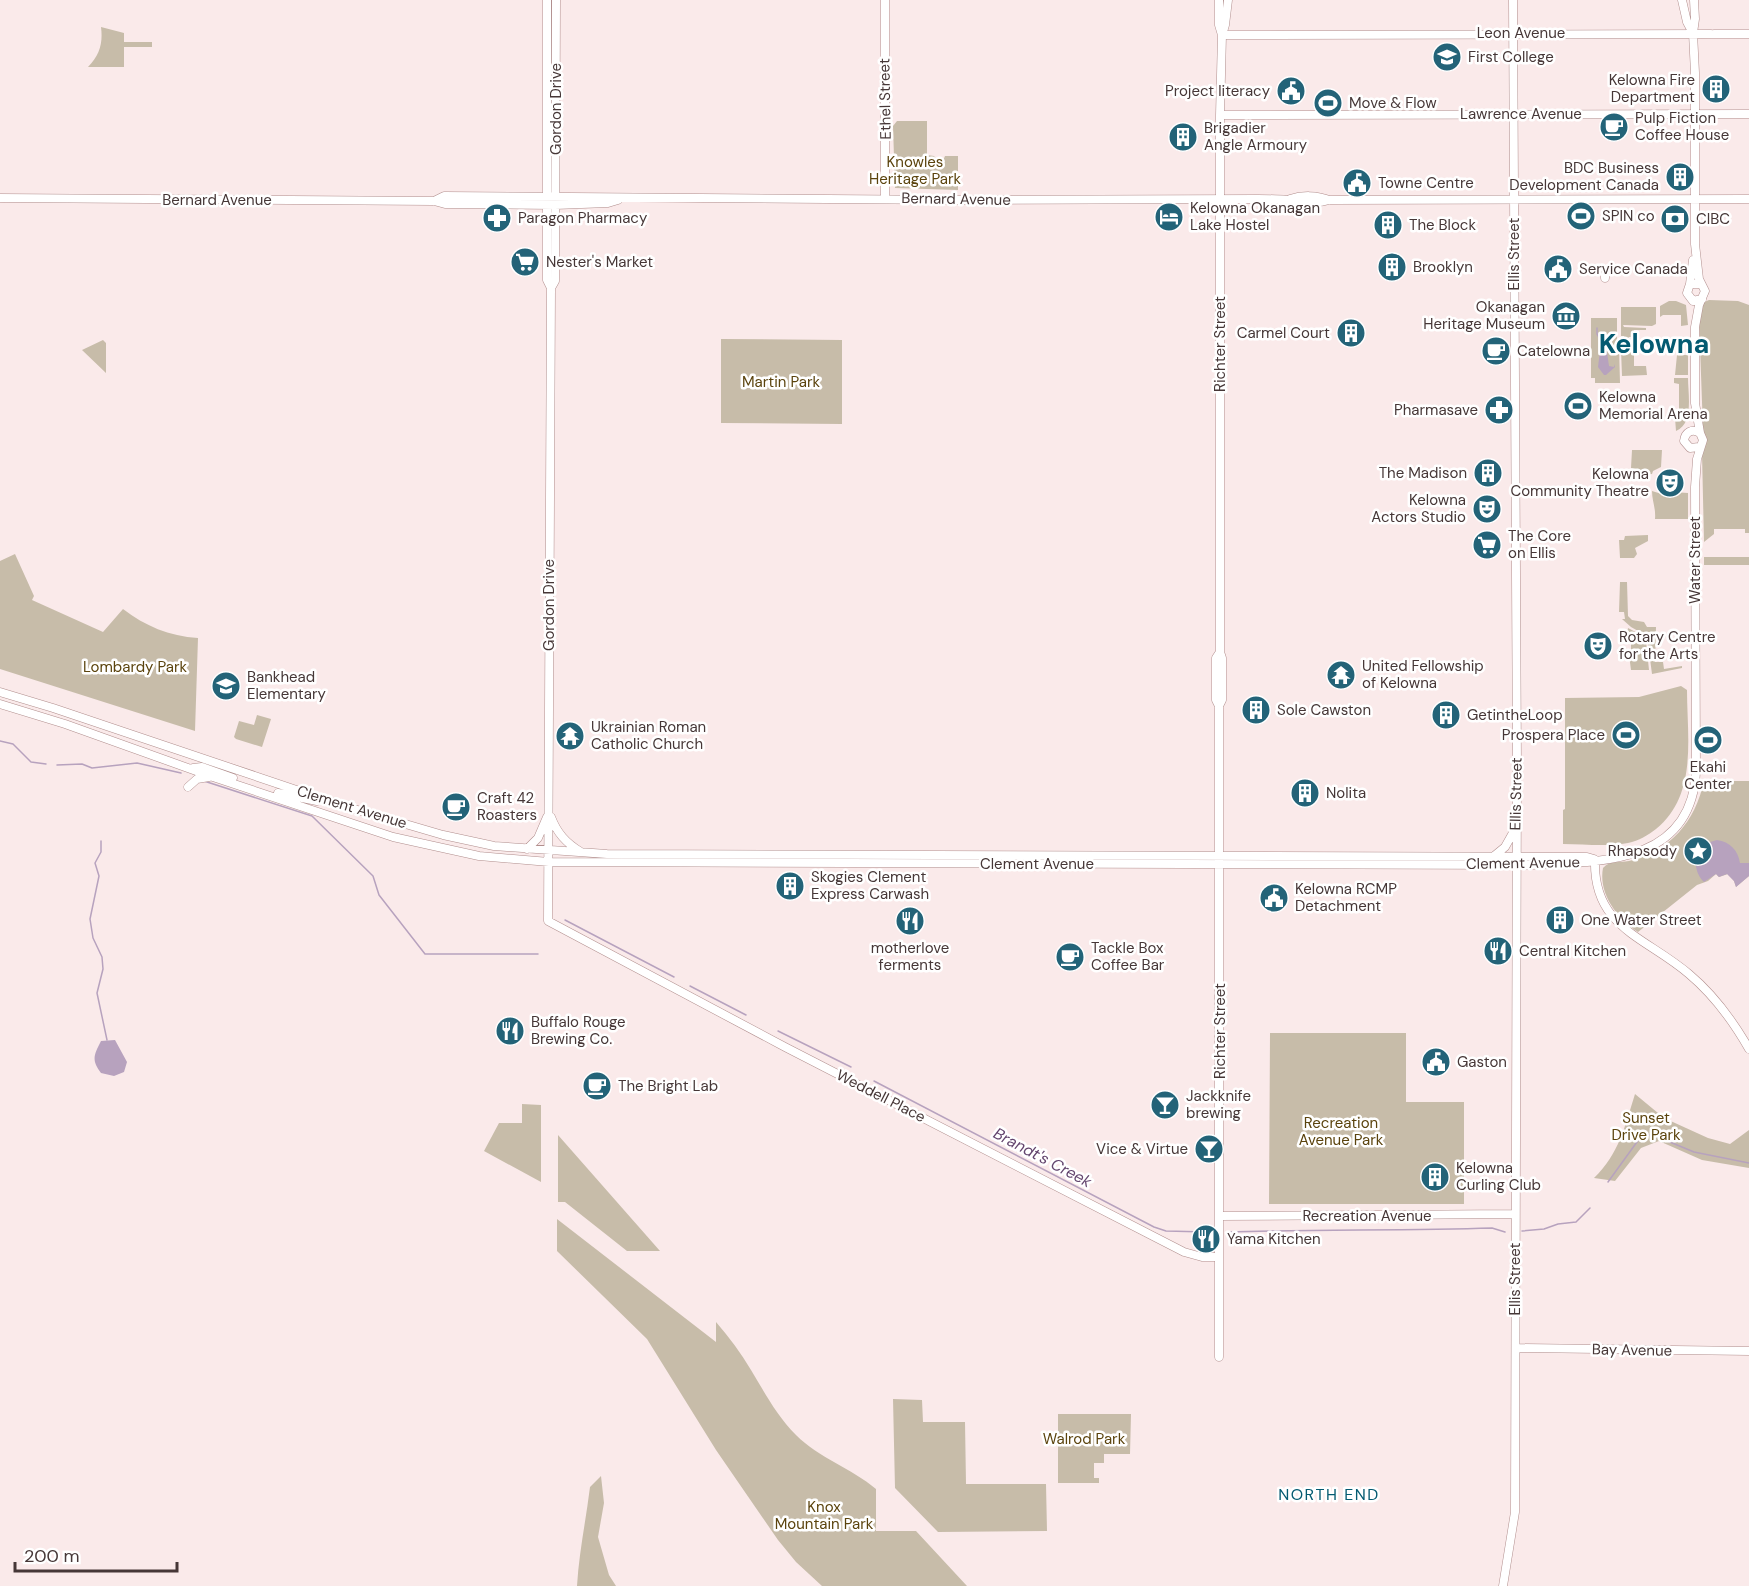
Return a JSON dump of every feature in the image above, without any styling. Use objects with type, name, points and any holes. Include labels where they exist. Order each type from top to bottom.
[{"type":"main road","name":"Gordon Drive","points":[[547,0],[555,281],[551,288],[548,921]]},
{"type":"main road","name":"Gordon Drive","points":[[551,201],[556,0]]},
{"type":"main road","name":"Ethel Street","points":[[885,0],[885,198]]},
{"type":"main road","name":"Richter Street","points":[[1219,0],[1219,25],[1222,35],[1220,115],[1220,652],[1222,700],[1219,706],[1219,1357]]},
{"type":"main road","name":"Richter Street","points":[[1222,35],[1226,25],[1228,0]]},
{"type":"main road","name":"Ellis Street","points":[[1503,1586],[1515,1512],[1517,1023],[1513,0]]},
{"type":"main road","points":[[1682,0],[1692,33]]},
{"type":"main road","points":[[1694,0],[1695,20],[1692,33],[1695,114],[1695,244],[1698,273],[1705,291],[1695,327]]},
{"type":"main road","name":"Leon Avenue","points":[[1222,35],[1749,34]]},
{"type":"main road","name":"Lawrence Avenue","points":[[1220,115],[1749,114]]},
{"type":"main road","name":"Bernard Avenue","points":[[0,198],[434,201],[444,196],[551,201],[624,198],[1749,199]]},
{"type":"main road","points":[[1695,244],[1690,284],[1686,293],[1690,299],[1695,327],[1695,403],[1703,440],[1699,447],[1690,448],[1684,441],[1689,431],[1695,403]]},
{"type":"main road","points":[[1690,284],[1701,284]]},
{"type":"main road","points":[[1690,299],[1696,301],[1701,299]]},
{"type":"main road","points":[[1689,431],[1695,430],[1700,433]]},
{"type":"main road","name":"Water Street","points":[[1595,860],[1628,856],[1657,843],[1673,829],[1683,816],[1694,791],[1696,772],[1695,487],[1699,447]]},
{"type":"main road","name":"Water Street","points":[[1690,448],[1695,487]]},
{"type":"main road","name":"Clement Avenue","points":[[0,692],[344,806],[444,835],[494,846],[581,853],[718,855],[1515,861],[1587,857],[1595,860]]},
{"type":"main road","name":"Clement Avenue","points":[[0,704],[65,724],[213,777],[393,837],[479,856],[549,862],[643,864],[1492,856],[1515,861]]},
{"type":"main road","points":[[213,777],[197,779],[188,787],[192,769],[202,767],[283,795],[344,806]]},
{"type":"main road","points":[[527,849],[538,838],[549,812]]},
{"type":"main road","points":[[549,812],[567,844],[581,853]]},
{"type":"main road","points":[[1492,856],[1497,855],[1505,847],[1516,827]]},
{"type":"main road","name":"Clement Avenue","points":[[643,864],[674,858],[712,858],[718,855]]},
{"type":"main road","points":[[1595,860],[1600,895],[1611,916],[1629,933],[1677,964],[1700,984],[1723,1009],[1749,1049]]},
{"type":"main road","name":"Weddell Place","points":[[548,921],[785,1047],[1184,1252],[1197,1256],[1219,1257]]},
{"type":"main road","name":"Recreation Avenue","points":[[1219,1216],[1515,1214]]},
{"type":"main road","name":"Bay Avenue","points":[[1516,1348],[1749,1351]]},
{"type":"green space","points":[[101,27],[124,33],[124,42],[152,42],[152,47],[124,47],[124,67],[88,67],[100,48]]},
{"type":"green space","name":"Knowles Heritage Park","points":[[897,121],[927,121],[927,155],[934,156],[939,163],[942,163],[945,156],[958,156],[958,190],[895,188],[893,126]]},
{"type":"green space","points":[[1709,300],[1738,301],[1749,305],[1749,533],[1745,533],[1745,529],[1714,529],[1714,534],[1704,542],[1702,453],[1707,441],[1703,430],[1699,318],[1702,305]]},
{"type":"green space","points":[[1669,301],[1686,305],[1688,325],[1681,326],[1681,315],[1660,317],[1660,306]]},
{"type":"green space","points":[[1621,307],[1656,307],[1656,324],[1652,326],[1623,325],[1624,327],[1646,328],[1646,330],[1634,330],[1634,337],[1625,340],[1624,336],[1621,336]]},
{"type":"green space","points":[[1591,318],[1617,318],[1620,383],[1595,383],[1595,378],[1591,378]]},
{"type":"green space","name":"Martin Park","points":[[721,339],[842,340],[842,424],[721,423]]},
{"type":"green space","points":[[103,340],[106,343],[106,373],[82,350]]},
{"type":"green space","points":[[1625,348],[1634,353],[1634,366],[1646,366],[1647,375],[1622,376],[1621,350]]},
{"type":"green space","points":[[1686,349],[1688,349],[1688,375],[1675,375],[1677,355],[1686,355]]},
{"type":"green space","points":[[1674,378],[1688,378],[1689,392],[1688,415],[1682,427],[1676,431],[1675,418],[1679,417],[1679,384],[1674,383]]},
{"type":"green space","points":[[1632,450],[1662,450],[1661,467],[1652,474],[1639,475],[1638,470],[1631,468]]},
{"type":"green space","points":[[1652,491],[1665,495],[1673,492],[1688,493],[1688,519],[1655,519]]},
{"type":"green space","points":[[1648,535],[1648,541],[1635,548],[1637,554],[1634,558],[1620,558],[1619,540],[1624,540],[1625,536]]},
{"type":"green space","name":"Lombardy Park","points":[[15,554],[34,596],[32,600],[103,632],[123,609],[158,629],[198,638],[195,731],[0,669],[0,561]]},
{"type":"green space","points":[[1704,557],[1749,557],[1749,565],[1704,565]]},
{"type":"green space","points":[[1620,582],[1627,582],[1628,616],[1632,620],[1644,622],[1647,627],[1656,627],[1655,662],[1663,662],[1664,669],[1682,666],[1682,668],[1652,674],[1647,636],[1631,627],[1622,619],[1625,619],[1624,612],[1619,612]]},
{"type":"green space","points":[[1628,628],[1643,636],[1646,641],[1649,670],[1631,670],[1629,655],[1631,655],[1631,636],[1627,634]]},
{"type":"green space","name":"Prospera Place","points":[[1681,686],[1687,690],[1687,764],[1679,800],[1669,815],[1656,829],[1632,842],[1604,845],[1563,844],[1565,698],[1639,697]]},
{"type":"green space","points":[[257,715],[271,719],[262,747],[234,737],[239,721],[254,725]]},
{"type":"green space","points":[[1704,781],[1749,781],[1749,876],[1736,887],[1728,874],[1719,877],[1716,874],[1708,881],[1697,885],[1638,932],[1623,920],[1611,905],[1602,878],[1603,868],[1612,863],[1644,856],[1668,842],[1687,822],[1700,796]]},
{"type":"green space","name":"Recreation Avenue Park","points":[[1270,1033],[1406,1033],[1406,1102],[1464,1102],[1464,1204],[1269,1204]]},
{"type":"green space","name":"Sunset Drive Park","points":[[1635,1094],[1664,1118],[1708,1138],[1730,1144],[1749,1130],[1749,1168],[1702,1160],[1659,1141],[1641,1148],[1615,1181],[1594,1178],[1603,1169],[1615,1149]]},
{"type":"green space","points":[[522,1104],[541,1105],[541,1182],[484,1151],[499,1123],[522,1123]]},
{"type":"green space","points":[[558,1135],[660,1251],[627,1251],[565,1202],[558,1202]]},
{"type":"green space","name":"Knox Mountain Park","points":[[557,1219],[716,1342],[716,1322],[743,1357],[789,1428],[805,1443],[876,1489],[876,1531],[916,1531],[967,1586],[822,1586],[796,1562],[778,1540],[716,1450],[647,1339],[557,1251]]},
{"type":"green space","points":[[893,1399],[922,1400],[923,1422],[965,1422],[966,1484],[1046,1484],[1047,1531],[938,1532],[895,1488]]},
{"type":"green space","name":"Walrod Park","points":[[1058,1414],[1131,1414],[1130,1454],[1104,1454],[1104,1463],[1094,1463],[1094,1478],[1099,1478],[1099,1483],[1058,1483]]},
{"type":"green space","points":[[601,1476],[604,1503],[598,1537],[609,1575],[616,1586],[577,1586],[590,1487]]},
{"type":"shaded area","points":[[1601,343],[1606,345],[1609,366],[1614,367],[1615,364],[1615,367],[1606,375],[1598,367]]},
{"type":"shaded area","points":[[1717,840],[1733,847],[1740,863],[1749,863],[1749,876],[1736,887],[1727,874],[1719,877],[1716,874],[1704,882],[1698,874],[1692,852],[1693,847]]},
{"type":"shaded area","points":[[115,1040],[127,1062],[124,1072],[114,1076],[101,1073],[95,1057],[101,1041]]},
{"type":"waterway","points":[[1597,328],[1597,334],[1602,343]]},
{"type":"waterway","name":"Brandt's Creek","points":[[0,741],[13,744],[31,762],[46,764]]},
{"type":"waterway","name":"Brandt's Creek","points":[[57,765],[82,764],[92,768],[137,763],[181,773]]},
{"type":"waterway","name":"Brandt's Creek","points":[[204,781],[312,816],[373,876],[379,895],[425,954],[538,954]]},
{"type":"waterway","points":[[101,841],[101,852],[95,863],[99,876],[90,919],[93,938],[102,957],[103,969],[97,993],[107,1040]]},
{"type":"waterway","name":"Brandt's Creek","points":[[565,920],[674,977]]},
{"type":"waterway","name":"Brandt's Creek","points":[[690,986],[746,1015]]},
{"type":"waterway","name":"Brandt's Creek","points":[[778,1031],[851,1067]]},
{"type":"waterway","name":"Brandt's Creek","points":[[874,1081],[1154,1227],[1166,1231],[1207,1232]]},
{"type":"waterway","name":"Brandt's Creek","points":[[1608,1182],[1642,1135],[1653,1135],[1694,1152],[1749,1163]]},
{"type":"waterway","name":"Brandt's Creek","points":[[1522,1231],[1576,1222],[1590,1208]]},
{"type":"waterway","name":"Brandt's Creek","points":[[1228,1232],[1492,1228],[1505,1232]]},
{"type":"place","name":"First College","points":[[1447,57]]},
{"type":"place","name":"Kelowna Fire Department","points":[[1716,89]]},
{"type":"place","name":"Project literacy","points":[[1291,91]]},
{"type":"place","name":"Move & Flow","points":[[1328,103]]},
{"type":"place","name":"Pulp Fiction Coffee House","points":[[1614,127]]},
{"type":"place","name":"Brigadier Angle Armoury","points":[[1183,137]]},
{"type":"place","name":"BDC Business Development Canada","points":[[1680,177]]},
{"type":"place","name":"Towne Centre","points":[[1357,183]]},
{"type":"place","name":"SPIN co","points":[[1581,216]]},
{"type":"place","name":"Kelowna Okanagan Lake Hostel","points":[[1169,217]]},
{"type":"place","name":"Paragon Pharmacy","points":[[497,218]]},
{"type":"place","name":"CIBC","points":[[1675,219]]},
{"type":"place","name":"The Block","points":[[1388,225]]},
{"type":"place","name":"Nester's Market","points":[[525,262]]},
{"type":"place","name":"Brooklyn","points":[[1392,267]]},
{"type":"place","name":"Service Canada","points":[[1558,269]]},
{"type":"place","name":"Okanagan Heritage Museum","points":[[1566,316]]},
{"type":"place","name":"Carmel Court","points":[[1351,333]]},
{"type":"place","name":"Catelowna","points":[[1496,351]]},
{"type":"place","name":"Kelowna Memorial Arena","points":[[1578,406]]},
{"type":"place","name":"Pharmasave","points":[[1499,410]]},
{"type":"place","name":"The Madison","points":[[1488,473]]},
{"type":"place","name":"Kelowna Community Theatre","points":[[1670,483]]},
{"type":"place","name":"Kelowna Actors Studio","points":[[1487,509]]},
{"type":"place","name":"The Core on Ellis","points":[[1487,545]]},
{"type":"place","name":"Rotary Centre for the Arts","points":[[1598,646]]},
{"type":"place","name":"United Fellowship of Kelowna","points":[[1341,675]]},
{"type":"place","name":"Bankhead Elementary","points":[[226,686]]},
{"type":"place","name":"Sole Cawston","points":[[1256,710]]},
{"type":"place","name":"GetintheLoop","points":[[1446,715]]},
{"type":"place","name":"Prospera Place","points":[[1626,735]]},
{"type":"place","name":"Ukrainian Roman Catholic Church","points":[[570,736]]},
{"type":"place","name":"Ekahi Center","points":[[1708,740]]},
{"type":"place","name":"Nolita","points":[[1305,793]]},
{"type":"place","name":"Craft 42 Roasters","points":[[456,807]]},
{"type":"place","name":"Rhapsody","points":[[1698,851]]},
{"type":"place","name":"Skogies Clement Express Carwash","points":[[790,886]]},
{"type":"place","name":"Kelowna RCMP Detachment","points":[[1274,898]]},
{"type":"place","name":"One Water Street","points":[[1560,920]]},
{"type":"place","name":"motherlove ferments","points":[[910,921]]},
{"type":"place","name":"Central Kitchen","points":[[1498,951]]},
{"type":"place","name":"Tackle Box Coffee Bar","points":[[1070,957]]},
{"type":"place","name":"Buffalo Rouge Brewing Co.","points":[[510,1031]]},
{"type":"place","name":"Gaston","points":[[1436,1062]]},
{"type":"place","name":"The Bright Lab","points":[[597,1086]]},
{"type":"place","name":"Jackknife brewing","points":[[1165,1105]]},
{"type":"place","name":"Vice & Virtue","points":[[1209,1149]]},
{"type":"place","name":"Kelowna Curling Club","points":[[1435,1177]]},
{"type":"place","name":"Yama Kitchen","points":[[1206,1239]]},
{"type":"district","name":"Kelowna","points":[[1654,344]]},
{"type":"district","name":"NORTH END","points":[[1329,1494]]}]
